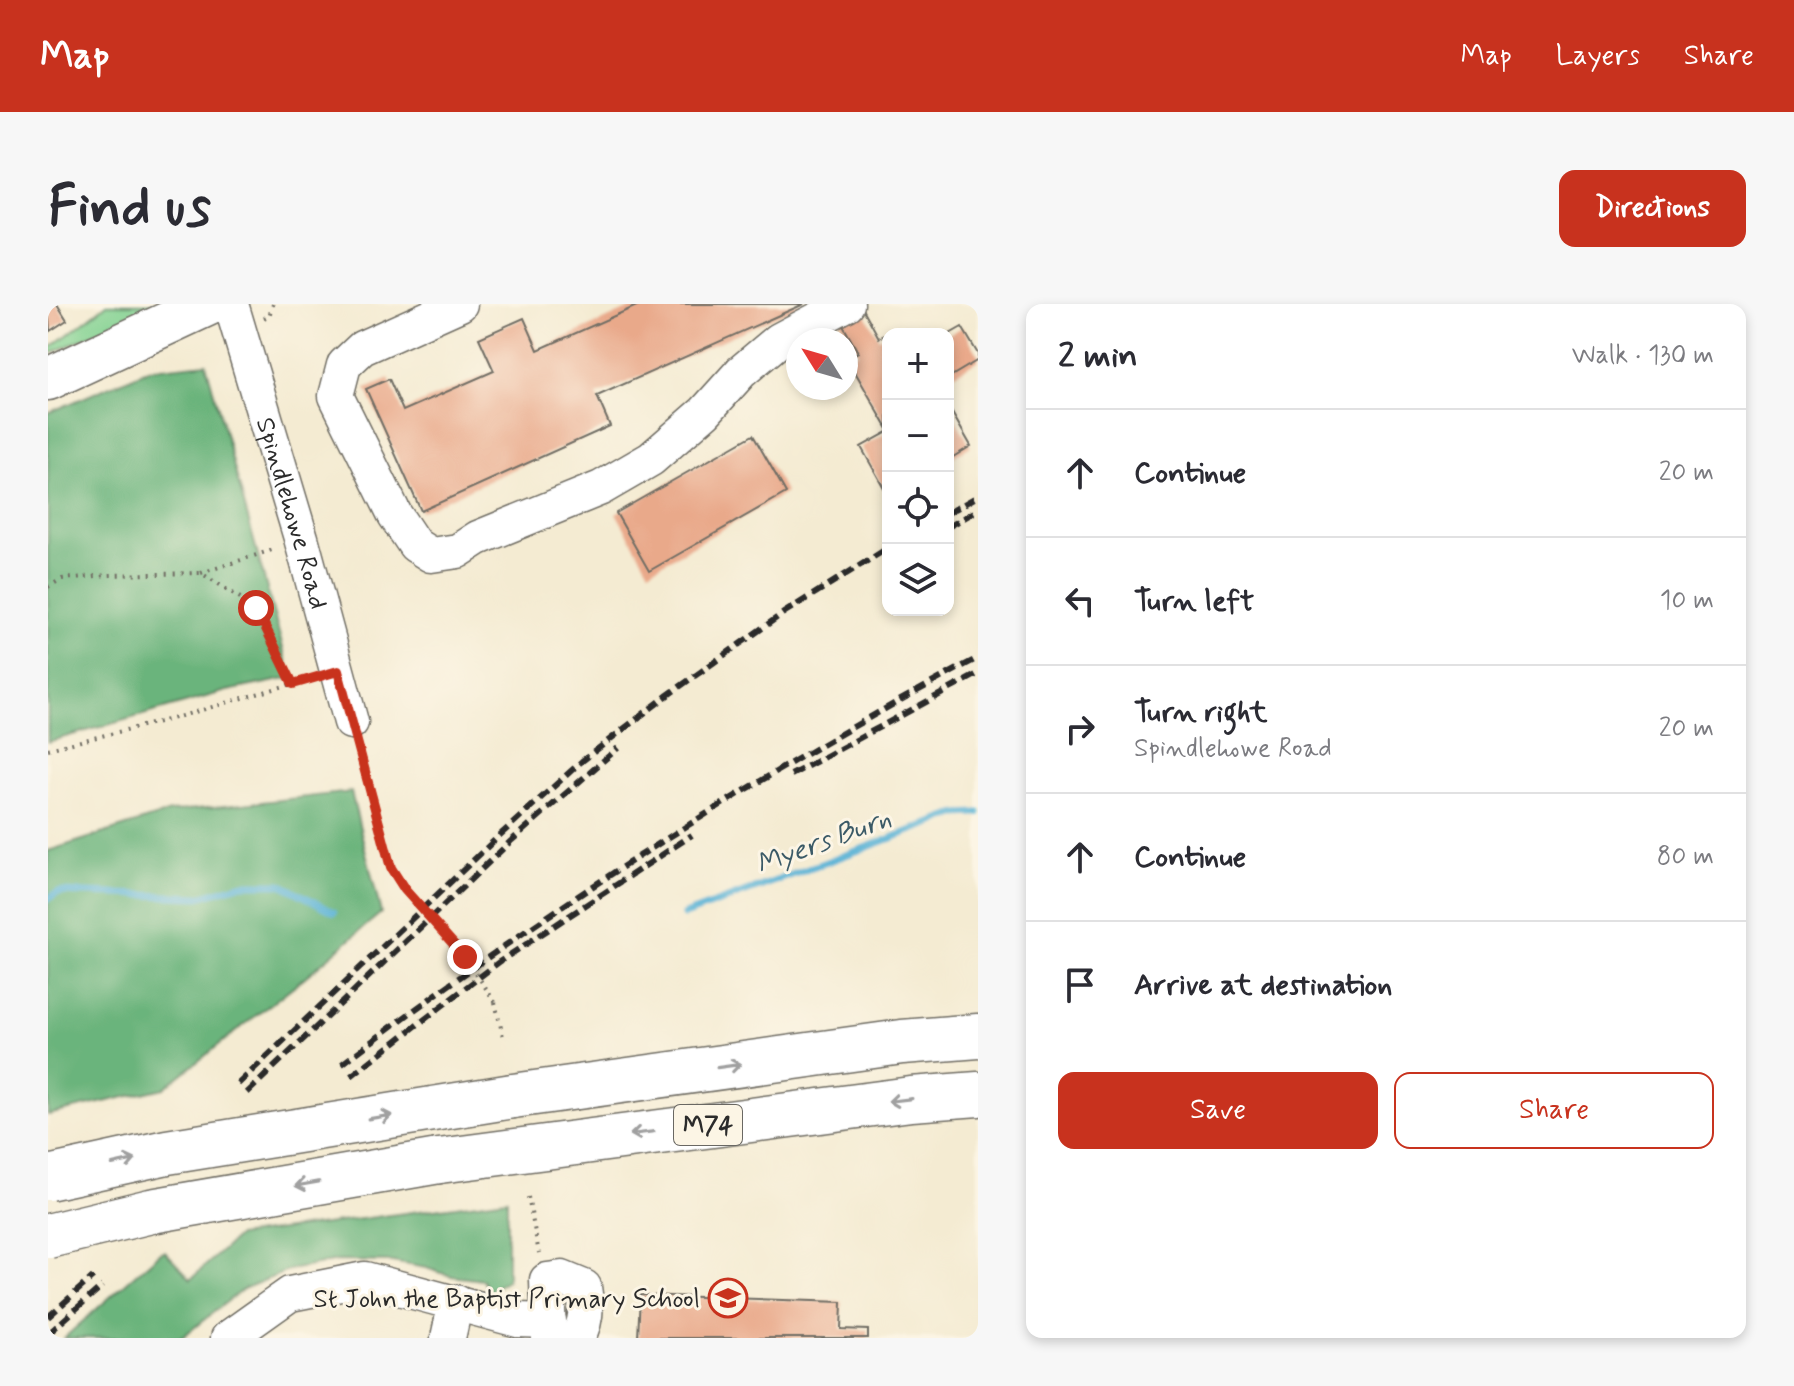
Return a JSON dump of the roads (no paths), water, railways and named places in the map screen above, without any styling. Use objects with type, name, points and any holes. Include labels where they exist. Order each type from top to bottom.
[{"type":"highway","name":"M74","points":[[48,1178],[167,1152],[513,1096],[902,1042],[978,1036]]},
{"type":"highway","name":"M74","points":[[48,1236],[151,1211],[439,1161],[879,1103],[978,1094]]},
{"type":"main road","points":[[48,379],[209,304]]},
{"type":"street","name":"Spindlehowe Road","points":[[231,304],[301,538],[351,722]]},
{"type":"street","points":[[460,304],[362,348],[344,365],[336,396],[395,515],[415,545],[431,555],[458,551],[478,538],[601,488],[651,459],[705,412],[741,372],[779,340],[847,304]]},
{"type":"street","points":[[228,1338],[290,1294],[365,1279],[558,1332],[547,1280]]},
{"type":"street","points":[[448,1338],[456,1302]]},
{"type":"waterway","name":"Myers Burn","points":[[684,915],[956,814],[978,813]]},
{"type":"waterway","name":"Myers Burn","points":[[48,899],[58,892],[199,897],[243,884],[281,884],[334,912]]},
{"type":"railway","points":[[954,510],[978,496]]},
{"type":"railway","points":[[954,524],[978,510]]},
{"type":"railway","points":[[238,1084],[582,761],[785,612],[882,552]]},
{"type":"railway","points":[[342,1064],[495,952],[652,848],[813,750],[978,658]]},
{"type":"railway","points":[[791,775],[978,674]]},
{"type":"railway","points":[[247,1093],[511,841],[618,748]]},
{"type":"railway","points":[[351,1076],[499,962],[692,835]]},
{"type":"railway","points":[[48,1317],[93,1277]]},
{"type":"railway","points":[[48,1334],[102,1286]]},
{"type":"place","name":"St John the Baptist Primary School","points":[[728,1298]]}]
